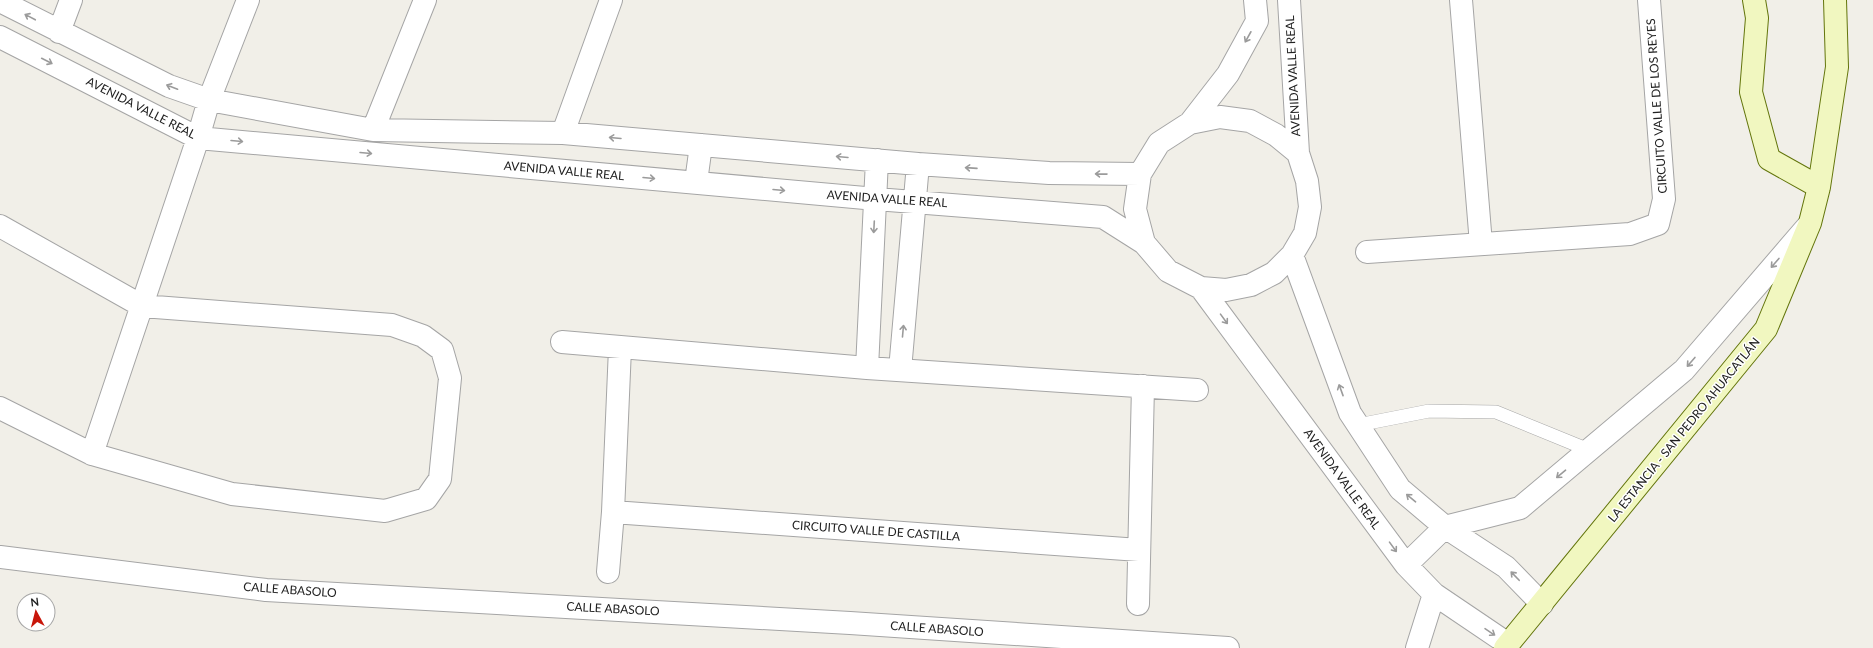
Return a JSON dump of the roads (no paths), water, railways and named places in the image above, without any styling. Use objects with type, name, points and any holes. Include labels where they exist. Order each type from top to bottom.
[{"type":"main road","points":[[1754,0],[1757,18],[1751,92],[1769,159],[1819,187]]},
{"type":"main road","name":"LA ESTANCIA - SAN PEDRO AHUACATLÁN","points":[[1507,646],[1766,329],[1810,223],[1819,187],[1837,67],[1835,0]]},
{"type":"street","points":[[59,32],[71,0]]},
{"type":"street","points":[[92,454],[198,138],[209,100],[248,0]]},
{"type":"street","points":[[373,130],[424,0]]},
{"type":"street","points":[[563,133],[611,0]]},
{"type":"street","points":[[1201,288],[1168,272],[1144,243],[1135,209],[1140,174],[1159,143],[1190,123],[1228,74],[1256,22],[1255,0]]},
{"type":"street","name":"AVENIDA VALLE REAL","points":[[1201,288],[1226,290],[1251,285],[1274,273],[1292,255],[1305,233],[1310,207],[1307,181],[1298,153],[1289,0]]},
{"type":"street","points":[[1461,0],[1481,244]]},
{"type":"street","name":"CIRCUITO VALLE DE LOS REYES","points":[[1367,252],[1630,234],[1658,224],[1664,199],[1649,0]]},
{"type":"street","points":[[0,1],[169,86],[209,100],[373,130],[563,133],[918,164],[1048,173],[1140,174]]},
{"type":"street","name":"AVENIDA VALLE REAL","points":[[0,36],[198,138],[876,199],[1103,217],[1144,243]]},
{"type":"street","points":[[1190,123],[1220,117],[1250,121],[1276,135],[1298,153]]},
{"type":"street","points":[[696,182],[701,145]]},
{"type":"street","points":[[867,368],[877,160]]},
{"type":"street","points":[[900,370],[918,164]]},
{"type":"street","points":[[1406,565],[1445,527],[1520,508],[1684,370],[1810,223]]},
{"type":"street","points":[[0,226],[142,306],[392,325],[423,336],[442,350],[450,378],[440,479],[426,499],[384,511],[232,494],[92,454],[0,408]]},
{"type":"street","points":[[1292,255],[1350,413],[1400,489],[1445,527],[1506,567],[1542,604]]},
{"type":"street","name":"AVENIDA VALLE REAL","points":[[1201,288],[1406,565],[1434,594],[1507,646]]},
{"type":"street","points":[[562,342],[867,368],[1197,390]]},
{"type":"street","points":[[608,572],[613,512],[620,348]]},
{"type":"street","points":[[1138,604],[1143,386]]},
{"type":"street","name":"CIRCUITO VALLE DE CASTILLA","points":[[613,512],[1139,550]]},
{"type":"street","name":"CALLE ABASOLO","points":[[0,557],[266,590],[850,623],[1228,648]]},
{"type":"street","points":[[1417,648],[1434,594]]},
{"type":"lane","points":[[1358,425],[1429,411],[1496,412],[1589,450]]}]
